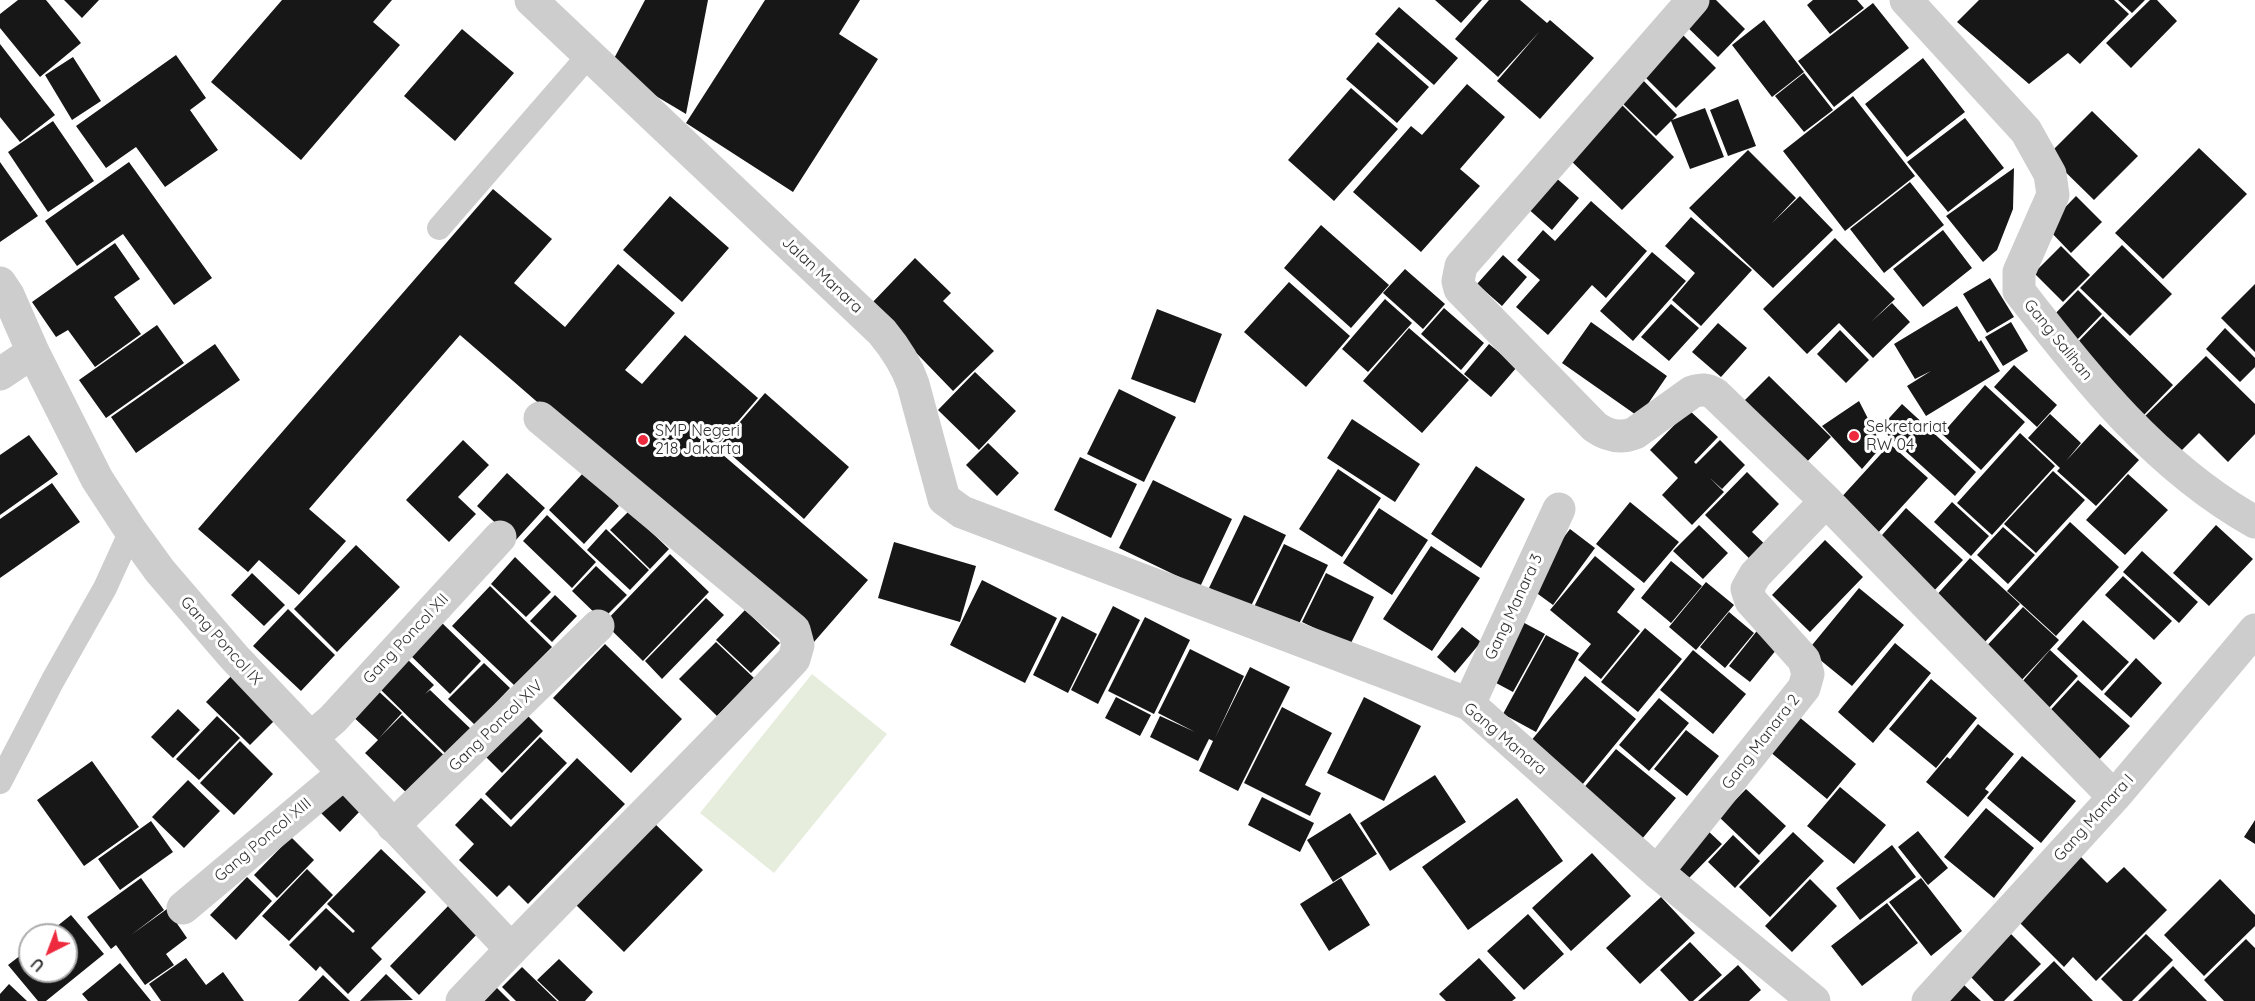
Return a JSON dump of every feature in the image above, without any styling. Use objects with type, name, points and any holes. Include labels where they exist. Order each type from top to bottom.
[{"type":"street","name":"Jalan Manara","points":[[531,0],[882,332],[898,351],[907,366],[944,499],[962,512],[1068,552]]},
{"type":"street","points":[[1693,0],[1461,266],[1458,281],[1460,289],[1595,427],[1604,433],[1626,437],[1635,434],[1692,392],[1700,389],[1708,390],[1720,399],[1826,501],[2114,797]]},
{"type":"street","name":"Gang Salihan","points":[[1906,0],[2026,131],[2050,174],[2053,195],[2019,272],[2019,291],[2123,417],[2188,476],[2226,506],[2255,522]]},
{"type":"street","name":"Gang Poncol IX","points":[[0,284],[8,295],[33,352],[97,479],[160,572],[234,657],[511,949]]},
{"type":"street","points":[[0,374],[33,352]]},
{"type":"street","points":[[462,1001],[719,739],[794,659],[798,645],[794,630],[540,418]]},
{"type":"street","name":"Gang Manara 2","points":[[1658,872],[1804,688],[1808,674],[1804,660],[1751,601],[1747,589],[1755,575],[1826,501]]},
{"type":"street","name":"Gang Manara 3","points":[[1469,705],[1559,509]]},
{"type":"street","name":"Gang Poncol XII","points":[[311,738],[333,719],[500,537]]},
{"type":"street","name":"Gang Manara","points":[[1068,552],[1469,705],[1658,872],[1815,1001]]},
{"type":"street","name":"Gang Poncol XIV","points":[[393,826],[598,626]]},
{"type":"street","name":"Gang Manara I","points":[[1928,1001],[2114,797],[2255,630]]},
{"type":"street","name":"Gang Poncol XIII","points":[[183,908],[344,773]]},
{"type":"lane","points":[[439,228],[589,55]]},
{"type":"lane","points":[[0,782],[53,680],[105,588],[131,531]]},
{"type":"green space","points":[[812,674],[887,734],[774,873],[700,813]]},
{"type":"building","points":[[18,0],[46,0],[81,43],[40,77],[0,28],[0,14]]},
{"type":"building","points":[[64,0],[99,0],[82,18]]},
{"type":"building","points":[[282,0],[392,0],[373,22],[400,45],[301,160],[211,82]]},
{"type":"building","points":[[645,0],[708,0],[686,114],[609,68]]},
{"type":"building","points":[[765,0],[860,0],[839,34],[878,59],[793,192],[686,123]]},
{"type":"building","points":[[1435,0],[1482,0],[1461,23]]},
{"type":"building","points":[[1489,0],[1520,0],[1547,23],[1550,20],[1594,58],[1540,119],[1497,81],[1540,31],[1498,77],[1455,39]]},
{"type":"building","points":[[1701,0],[1716,0],[1745,29],[1718,57],[1680,20]]},
{"type":"building","points":[[1813,0],[1857,0],[1864,8],[1830,34],[1807,5]]},
{"type":"building","points":[[1979,0],[2114,0],[2129,14],[2080,64],[2068,53],[2029,84],[1957,22]]},
{"type":"building","points":[[2118,0],[2145,0],[2132,13]]},
{"type":"building","points":[[2150,0],[2157,0],[2177,21],[2131,68],[2106,43]]},
{"type":"building","points":[[1873,3],[1909,48],[1834,107],[1798,61]]},
{"type":"building","points":[[1399,7],[1458,58],[1434,85],[1375,34]]},
{"type":"building","points":[[1764,20],[1804,72],[1772,97],[1732,45]]},
{"type":"building","points":[[462,29],[514,73],[455,141],[404,96]]},
{"type":"building","points":[[1677,29],[1716,68],[1676,108],[1637,69]]},
{"type":"building","points":[[1378,42],[1429,87],[1397,123],[1346,79]]},
{"type":"building","points":[[0,44],[55,115],[20,142],[0,117]]},
{"type":"building","points":[[176,55],[206,98],[190,110],[218,150],[165,187],[136,147],[106,168],[76,126]]},
{"type":"building","points":[[73,57],[101,101],[72,120],[45,75]]},
{"type":"building","points":[[1923,58],[1965,112],[1907,157],[1865,104]]},
{"type":"building","points":[[1804,73],[1833,110],[1804,132],[1775,96]]},
{"type":"building","points":[[1640,77],[1677,115],[1672,120],[1705,108],[1724,157],[1690,169],[1671,121],[1656,136],[1618,99]]},
{"type":"building","points":[[1467,84],[1505,117],[1460,169],[1480,186],[1421,252],[1353,192],[1411,126],[1422,135]]},
{"type":"building","points":[[1351,88],[1398,129],[1334,201],[1288,160]]},
{"type":"building","points":[[1853,96],[1915,176],[1845,231],[1783,151]]},
{"type":"building","points":[[1738,99],[1756,146],[1728,156],[1710,110]]},
{"type":"building","points":[[1620,103],[1674,157],[1622,210],[1567,157]]},
{"type":"building","points":[[2092,111],[2138,156],[2094,200],[2048,155]]},
{"type":"building","points":[[1965,118],[2004,168],[1948,212],[1907,162]]},
{"type":"building","points":[[53,121],[94,181],[48,212],[8,152]]},
{"type":"building","points":[[2199,148],[2247,194],[2163,279],[2115,233]]},
{"type":"building","points":[[1748,150],[1796,198],[1772,223],[1800,196],[1833,230],[1773,288],[1689,208]]},
{"type":"building","points":[[0,162],[38,216],[0,242]]},
{"type":"building","points":[[129,162],[212,278],[174,305],[123,234],[77,266],[45,221]]},
{"type":"building","points":[[2014,168],[2013,209],[1997,250],[1983,262],[1946,216]]},
{"type":"building","points":[[1554,176],[1579,198],[1552,230],[1526,207]]},
{"type":"building","points":[[1910,182],[1944,225],[1884,273],[1850,229]]},
{"type":"building","name":"SMP Negeri 218 Jakarta","points":[[493,189],[552,239],[514,283],[565,327],[618,264],[675,313],[625,370],[642,384],[685,335],[758,398],[715,448],[868,580],[814,642],[460,335],[309,509],[346,541],[299,595],[259,560],[248,572],[198,529]]},
{"type":"building","points":[[670,196],[729,248],[682,302],[623,250]]},
{"type":"building","points":[[2076,196],[2102,222],[2071,253],[2046,227]]},
{"type":"building","points":[[1591,201],[1647,251],[1606,298],[1592,285],[1548,335],[1516,307],[1540,280],[1517,260],[1543,230],[1555,241]]},
{"type":"building","points":[[1691,217],[1752,270],[1701,326],[1672,300],[1695,273],[1665,246]]},
{"type":"building","points":[[1321,225],[1389,285],[1351,328],[1284,268]]},
{"type":"building","points":[[1943,230],[1972,268],[1923,307],[1893,269]]},
{"type":"building","points":[[1835,238],[1895,299],[1871,322],[1892,303],[1910,322],[1873,358],[1839,323],[1807,354],[1763,309]]},
{"type":"building","points":[[115,243],[140,279],[114,297],[141,334],[95,367],[68,330],[56,337],[32,302]]},
{"type":"building","points":[[2122,245],[2172,294],[2130,336],[2080,288]]},
{"type":"building","points":[[2061,246],[2090,275],[2063,302],[2034,273]]},
{"type":"building","points":[[1652,252],[1686,281],[1633,341],[1600,311]]},
{"type":"building","points":[[1503,255],[1527,277],[1502,306],[1477,284]]},
{"type":"building","points":[[915,258],[951,293],[943,301],[994,351],[953,391],[870,305]]},
{"type":"building","points":[[1405,269],[1445,304],[1423,329],[1383,293]]},
{"type":"building","points":[[1990,278],[2014,317],[1987,333],[1963,294]]},
{"type":"building","points":[[1289,282],[1350,336],[1306,387],[1244,332]]},
{"type":"building","points":[[2255,284],[2255,352],[2221,318]]},
{"type":"building","points":[[2078,290],[2102,314],[2074,343],[2050,319]]},
{"type":"building","points":[[1385,299],[1412,323],[1368,372],[1342,349]]},
{"type":"building","points":[[1671,304],[1699,328],[1669,361],[1641,337]]},
{"type":"building","points":[[1957,306],[2000,371],[1926,416],[1907,386],[1931,371],[1915,379],[1894,344]]},
{"type":"building","points":[[1444,308],[1484,343],[1461,370],[1421,334]]},
{"type":"building","points":[[1157,309],[1222,334],[1195,403],[1131,379]]},
{"type":"building","points":[[2103,316],[2173,385],[2142,417],[2072,348]]},
{"type":"building","points":[[1591,322],[1667,376],[1639,417],[1562,363]]},
{"type":"building","points":[[2011,322],[2028,351],[2003,366],[1985,337]]},
{"type":"building","points":[[1718,323],[1747,348],[1721,377],[1692,352]]},
{"type":"building","points":[[157,325],[184,363],[106,418],[79,380]]},
{"type":"building","points":[[1409,328],[1469,380],[1422,433],[1363,381]]},
{"type":"building","points":[[2225,328],[2255,358],[2255,367],[2240,382],[2206,349]]},
{"type":"building","points":[[1840,330],[1869,360],[1846,383],[1817,354]]},
{"type":"building","points":[[215,344],[240,380],[136,453],[111,417]]},
{"type":"building","points":[[1489,344],[1517,367],[1491,397],[1464,374]]},
{"type":"building","points":[[2206,356],[2255,404],[2255,434],[2228,462],[2199,433],[2175,457],[2139,422]]},
{"type":"building","points":[[2014,365],[2057,405],[2037,427],[1994,387]]},
{"type":"building","points":[[975,372],[1016,411],[979,450],[938,410]]},
{"type":"building","points":[[1769,376],[1831,437],[1798,471],[1736,409]]},
{"type":"building","points":[[1985,385],[2025,422],[1981,470],[1942,434]]},
{"type":"building","points":[[1119,389],[1176,417],[1144,482],[1087,454]]},
{"type":"building","points":[[765,393],[849,467],[804,519],[720,445]]},
{"type":"building","name":"Sekretariat RW 04","points":[[1859,401],[1882,446],[1862,469],[1822,426]]},
{"type":"building","points":[[1902,404],[1976,472],[1955,496],[1880,428]]},
{"type":"building","points":[[1689,410],[1718,437],[1694,462],[1696,464],[1720,440],[1745,465],[1722,489],[1710,478],[1724,492],[1692,525],[1662,495],[1678,478],[1650,450]]},
{"type":"building","points":[[2050,414],[2081,443],[2066,461],[2100,424],[2139,460],[2096,506],[2057,471],[2060,468],[2028,438]]},
{"type":"building","points":[[1352,419],[1420,464],[1395,502],[1327,458]]},
{"type":"building","points":[[2020,433],[2055,466],[1992,535],[1957,503]]},
{"type":"building","points":[[29,435],[58,474],[0,515],[0,455]]},
{"type":"building","points":[[463,440],[489,465],[458,497],[476,514],[449,542],[406,500]]},
{"type":"building","points":[[988,443],[1019,473],[997,496],[966,465]]},
{"type":"building","points":[[1890,444],[1928,478],[1876,535],[1838,501]]},
{"type":"building","points":[[1080,457],[1137,484],[1111,538],[1054,510]]},
{"type":"building","points":[[1476,466],[1525,499],[1481,568],[1431,534]]},
{"type":"building","points":[[1338,469],[1381,498],[1342,557],[1299,529]]},
{"type":"building","points":[[2053,471],[2085,500],[2036,553],[2004,524]]},
{"type":"building","points":[[584,472],[619,506],[584,544],[549,510]]},
{"type":"building","points":[[1747,472],[1779,504],[1752,532],[1772,551],[1757,566],[1705,515]]},
{"type":"building","points":[[507,473],[545,508],[515,541],[477,506]]},
{"type":"building","points":[[2128,474],[2168,510],[2125,555],[2086,520]]},
{"type":"building","points":[[1153,480],[1232,519],[1200,587],[1119,548]]},
{"type":"building","points":[[52,483],[80,522],[0,578],[0,519]]},
{"type":"building","points":[[1630,502],[1679,542],[1644,583],[1596,544]]},
{"type":"building","points":[[1952,502],[1989,536],[1971,556],[1934,522]]},
{"type":"building","points":[[1379,508],[1428,540],[1392,595],[1343,563]]},
{"type":"building","points":[[1906,508],[1963,560],[1931,594],[1875,543]]},
{"type":"building","points":[[629,511],[669,549],[650,569],[610,530]]},
{"type":"building","points":[[547,515],[596,562],[572,588],[523,541]]},
{"type":"building","points":[[1244,515],[1286,535],[1250,608],[1209,588]]},
{"type":"building","points":[[2070,522],[2119,567],[2056,636],[2007,591]]},
{"type":"building","points":[[1699,525],[1728,553],[1703,579],[1673,551]]},
{"type":"building","points":[[2216,525],[2253,559],[2209,606],[2173,573]]},
{"type":"building","points":[[2003,527],[2035,555],[2008,584],[1977,555]]},
{"type":"building","points":[[606,529],[649,570],[630,590],[587,550]]},
{"type":"building","points":[[1570,529],[1595,548],[1553,605],[1527,586]]},
{"type":"building","points":[[1825,540],[1863,577],[1810,632],[1772,595]]},
{"type":"building","points":[[894,542],[976,566],[960,622],[878,598]]},
{"type":"building","points":[[1284,544],[1328,565],[1297,628],[1254,607]]},
{"type":"building","points":[[356,545],[400,587],[337,652],[294,609]]},
{"type":"building","points":[[1431,546],[1480,578],[1432,651],[1383,619]]},
{"type":"building","points":[[2142,551],[2198,602],[2179,623],[2123,572]]},
{"type":"building","points":[[670,554],[709,592],[643,661],[604,623]]},
{"type":"building","points":[[1595,556],[1635,589],[1617,612],[1640,631],[1601,679],[1578,660],[1591,644],[1550,610]]},
{"type":"building","points":[[515,557],[551,592],[526,617],[491,584]]},
{"type":"building","points":[[1970,558],[2020,604],[1984,643],[1934,598]]},
{"type":"building","points":[[1671,561],[1702,586],[1671,623],[1641,598]]},
{"type":"building","points":[[596,566],[627,595],[602,620],[572,591]]},
{"type":"building","points":[[252,573],[285,605],[264,626],[231,595]]},
{"type":"building","points":[[1326,573],[1374,597],[1350,645],[1302,622]]},
{"type":"building","points":[[2123,576],[2172,621],[2154,640],[2105,595]]},
{"type":"building","points":[[982,580],[1057,618],[1025,683],[950,645]]},
{"type":"building","points":[[1706,582],[1734,605],[1696,650],[1669,627]]},
{"type":"building","points":[[490,586],[552,647],[514,685],[452,626]]},
{"type":"building","points":[[1859,588],[1904,625],[1852,686],[1808,650]]},
{"type":"building","points":[[555,595],[577,616],[552,642],[530,621]]},
{"type":"building","points":[[706,598],[724,615],[662,679],[645,661]]},
{"type":"building","points":[[1113,606],[1140,620],[1098,704],[1071,690]]},
{"type":"building","points":[[2023,607],[2059,640],[2017,685],[1981,652]]},
{"type":"building","points":[[288,609],[335,655],[301,691],[253,646]]},
{"type":"building","points":[[745,610],[780,643],[751,673],[716,640]]},
{"type":"building","points":[[1729,612],[1754,633],[1725,668],[1700,647]]},
{"type":"building","points":[[1062,616],[1097,634],[1068,693],[1033,675]]},
{"type":"building","points":[[1145,617],[1190,640],[1154,714],[1108,691]]},
{"type":"building","points":[[1515,618],[1545,634],[1513,692],[1483,676]]},
{"type":"building","points":[[439,620],[481,661],[450,694],[408,653]]},
{"type":"building","points":[[2083,620],[2129,662],[2102,691],[2057,649]]},
{"type":"building","points":[[1462,627],[1481,642],[1455,673],[1437,657]]},
{"type":"building","points":[[1760,627],[1781,644],[1750,682],[1729,666]]},
{"type":"building","points":[[1645,628],[1682,659],[1638,712],[1601,682]]},
{"type":"building","points":[[1546,635],[1579,653],[1536,732],[1503,714]]},
{"type":"building","points":[[716,642],[754,678],[717,716],[679,679]]},
{"type":"building","points":[[1895,643],[1931,673],[1873,743],[1838,712]]},
{"type":"building","points":[[605,644],[682,719],[631,773],[553,698]]},
{"type":"building","points":[[1190,649],[1244,676],[1215,738],[1250,667],[1290,687],[1238,791],[1199,771],[1213,741],[1209,739],[1198,761],[1150,737],[1160,716],[1195,732],[1158,713]]},
{"type":"building","points":[[1693,650],[1746,694],[1713,734],[1660,690]]},
{"type":"building","points":[[2050,650],[2078,676],[2048,709],[2021,683]]},
{"type":"building","points":[[405,657],[434,685],[425,694],[430,690],[474,732],[450,758],[377,686]]},
{"type":"building","points":[[2136,658],[2162,683],[2131,718],[2104,694]]},
{"type":"building","points":[[484,663],[510,688],[475,725],[448,699]]},
{"type":"building","points":[[236,671],[281,714],[250,745],[206,702]]},
{"type":"building","points":[[1585,676],[1636,719],[1582,785],[1530,742]]},
{"type":"building","points":[[1931,679],[1977,718],[1936,768],[1889,729]]},
{"type":"building","points":[[2078,680],[2130,726],[2095,764],[2044,717]]},
{"type":"building","points":[[374,687],[402,713],[379,738],[402,715],[451,762],[414,800],[365,753],[378,740],[349,713]]},
{"type":"building","points":[[1116,697],[1151,715],[1140,736],[1105,718]]},
{"type":"building","points":[[1364,697],[1421,726],[1384,801],[1327,773]]},
{"type":"building","points":[[1659,698],[1689,723],[1649,771],[1619,745]]},
{"type":"building","points":[[1282,707],[1332,733],[1305,785],[1321,793],[1310,816],[1244,783]]},
{"type":"building","points":[[178,709],[200,730],[173,758],[151,737]]},
{"type":"building","points":[[523,711],[543,731],[502,773],[482,753]]},
{"type":"building","points":[[217,716],[240,738],[199,780],[176,759]]},
{"type":"building","points":[[1798,716],[1856,764],[1827,799],[1769,751]]},
{"type":"building","points":[[1978,724],[2014,754],[1985,789],[1989,792],[1968,817],[1926,782],[1947,757],[1950,759]]},
{"type":"building","points":[[1686,730],[1719,756],[1687,796],[1654,769]]},
{"type":"building","points":[[540,737],[567,763],[511,820],[485,794]]},
{"type":"building","points":[[240,741],[273,774],[234,815],[200,783]]},
{"type":"building","points":[[1616,749],[1676,798],[1637,845],[1577,796]]},
{"type":"building","points":[[2022,756],[2076,801],[2041,843],[1987,798]]},
{"type":"building","points":[[577,758],[625,804],[528,904],[509,885],[497,897],[459,860],[474,844],[455,825],[481,798],[511,827]]},
{"type":"building","points":[[92,761],[139,827],[84,866],[37,800]]},
{"type":"building","points":[[1435,775],[1466,822],[1390,871],[1360,823]]},
{"type":"building","points":[[188,780],[220,811],[184,848],[152,817]]},
{"type":"building","points":[[1840,787],[1886,825],[1854,864],[1807,826]]},
{"type":"building","points":[[341,788],[362,809],[340,832],[319,811]]},
{"type":"building","points":[[1746,789],[1786,826],[1759,855],[1719,817]]},
{"type":"building","points":[[1262,797],[1314,823],[1300,852],[1248,825]]},
{"type":"building","points":[[1517,798],[1563,861],[1468,930],[1422,867]]},
{"type":"building","points":[[1986,808],[2034,848],[1994,898],[1944,857]]},
{"type":"building","points":[[1350,813],[1377,854],[1333,882],[1307,840]]},
{"type":"building","points":[[2255,820],[2255,844],[2244,837]]},
{"type":"building","points":[[151,821],[173,852],[120,890],[98,859]]},
{"type":"building","points":[[653,822],[703,870],[624,952],[575,904]]},
{"type":"building","points":[[1706,829],[1722,844],[1689,878],[1673,863]]},
{"type":"building","points":[[1918,831],[1948,868],[1928,885],[1898,847]]},
{"type":"building","points":[[1793,832],[1824,861],[1770,917],[1739,887]]},
{"type":"building","points":[[1733,835],[1760,861],[1735,888],[1708,862]]},
{"type":"building","points":[[291,837],[314,860],[277,898],[254,875]]},
{"type":"building","points":[[1892,845],[1916,877],[1860,920],[1836,888]]},
{"type":"building","points":[[381,849],[426,892],[371,948],[382,959],[348,994],[320,966],[316,971],[289,945],[326,908],[353,933],[355,931],[327,904]]},
{"type":"building","points":[[1592,853],[1631,896],[1571,951],[1532,908]]},
{"type":"building","points":[[2080,856],[2107,883],[2124,867],[2167,910],[2096,981],[2073,957],[2064,967],[2017,920]]},
{"type":"building","points":[[307,869],[333,895],[289,941],[262,916]]},
{"type":"building","points":[[247,877],[272,901],[236,940],[210,915]]},
{"type":"building","points":[[141,878],[164,910],[131,935],[167,909],[187,938],[166,954],[174,965],[145,985],[116,945],[111,949],[87,917]]},
{"type":"building","points":[[1341,878],[1370,925],[1329,951],[1300,904]]},
{"type":"building","points":[[1921,878],[1962,931],[1931,956],[1889,902]]},
{"type":"building","points":[[1810,879],[1837,906],[1792,952],[1765,926]]},
{"type":"building","points":[[2220,879],[2255,915],[2255,926],[2204,976],[2164,935]]},
{"type":"building","points":[[1661,897],[1695,933],[1640,984],[1606,948]]},
{"type":"building","points":[[451,903],[480,931],[419,995],[390,966]]},
{"type":"building","points":[[1887,903],[1918,943],[1862,986],[1831,946]]},
{"type":"building","points":[[1528,914],[1564,954],[1524,990],[1487,951]]},
{"type":"building","points":[[71,915],[78,923],[61,923]]},
{"type":"building","points":[[78,923],[104,954],[78,975]]},
{"type":"building","points":[[2011,934],[2041,964],[2004,1001],[1994,1001],[1969,975]]},
{"type":"building","points":[[2146,934],[2173,960],[2132,1001],[2123,1001],[2101,979]]},
{"type":"building","points":[[2246,939],[2255,948],[2255,1001],[2224,1001],[2204,980]]},
{"type":"building","points":[[1690,942],[1722,975],[1693,1001],[1689,1001],[1660,970]]},
{"type":"building","points":[[18,957],[18,977],[8,965]]},
{"type":"building","points":[[186,958],[206,985],[223,972],[244,1001],[161,1001],[149,984]]},
{"type":"building","points":[[1479,958],[1516,998],[1512,1001],[1446,1001],[1439,994]]},
{"type":"building","points":[[559,959],[593,992],[585,1001],[559,1001],[537,980]]},
{"type":"building","points":[[2054,961],[2093,1001],[2013,1001]]},
{"type":"building","points":[[120,963],[151,1001],[88,1001],[82,994]]},
{"type":"building","points":[[1738,965],[1761,990],[1749,1001],[1698,1001]]},
{"type":"building","points":[[2173,966],[2207,1001],[2138,1001]]},
{"type":"building","points":[[522,967],[557,1001],[516,1001],[502,987]]},
{"type":"building","points":[[386,974],[413,1000],[360,1001]]},
{"type":"building","points":[[323,975],[350,1001],[298,1001]]},
{"type":"building","points":[[23,983],[68,983],[46,1001],[38,1001]]},
{"type":"building","points":[[9,984],[27,1001],[0,1001],[0,994]]},
{"type":"building","points":[[1963,984],[1981,1001],[1946,1001]]},
{"type":"building","points":[[494,985],[510,1001],[481,1001]]},
{"type":"place","name":"Sekretariat RW 04","points":[[1854,436]]},
{"type":"place","name":"SMP Negeri 218 Jakarta","points":[[643,440]]}]
